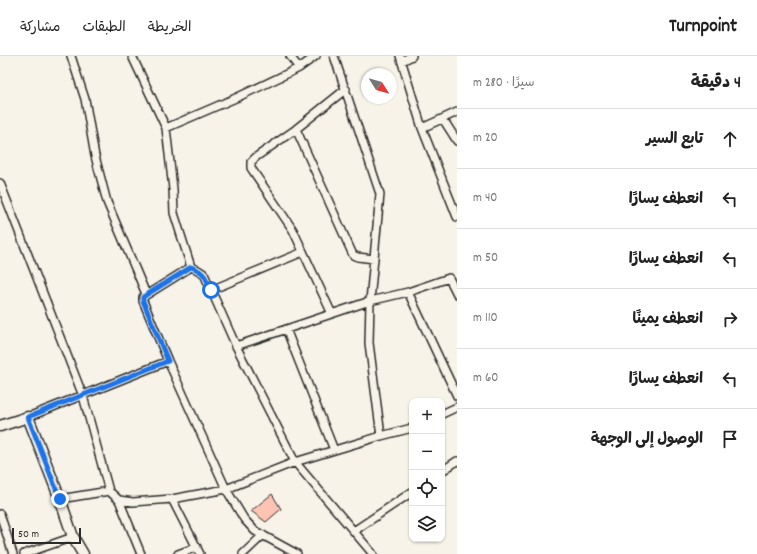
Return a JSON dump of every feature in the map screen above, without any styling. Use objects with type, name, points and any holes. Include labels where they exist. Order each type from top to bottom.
[{"type":"street","points":[[71,56],[85,99],[95,156],[107,202],[146,294]]},
{"type":"street","points":[[132,56],[166,128],[173,189],[174,213],[191,267],[204,274],[236,346],[295,462],[373,554]]},
{"type":"street","points":[[290,56],[299,68]]},
{"type":"street","points":[[166,128],[238,97],[299,68],[316,56]]},
{"type":"street","points":[[334,56],[380,194],[370,301],[369,343],[381,436]]},
{"type":"street","points":[[412,56],[401,59],[422,128],[457,217]]},
{"type":"street","points":[[332,314],[293,230],[251,168],[251,162],[296,129],[346,89]]},
{"type":"street","points":[[422,128],[457,112]]},
{"type":"street","points":[[443,119],[457,141]]},
{"type":"street","points":[[296,129],[353,255],[374,259]]},
{"type":"street","points":[[0,183],[83,396],[109,491],[119,500],[141,554]]},
{"type":"street","points":[[211,290],[303,252]]},
{"type":"street","points":[[191,267],[146,294],[143,297],[143,301],[168,361],[226,489],[244,519],[255,531],[297,554]]},
{"type":"street","points":[[236,346],[370,301],[408,292],[457,274]]},
{"type":"street","points":[[449,278],[457,294]]},
{"type":"street","points":[[408,292],[457,396]]},
{"type":"street","points":[[286,330],[334,450]]},
{"type":"street","points":[[0,426],[83,396],[168,361]]},
{"type":"street","points":[[445,413],[457,407]]},
{"type":"street","points":[[28,417],[73,537],[83,554]]},
{"type":"street","points":[[119,500],[133,502],[172,499],[226,489],[295,462],[409,429]]},
{"type":"street","points":[[444,470],[457,461]]},
{"type":"street","points":[[60,499],[109,491]]},
{"type":"street","points":[[354,532],[409,494]]},
{"type":"street","points":[[172,499],[200,554]]},
{"type":"street","points":[[0,514],[13,554]]},
{"type":"street","points":[[243,554],[263,535]]},
{"type":"street","points":[[24,554],[73,537]]},
{"type":"street","points":[[178,554],[197,547]]},
{"type":"building","points":[[272,494],[281,509],[266,522],[251,511]]},
{"type":"route","points":[[60,499],[28,417],[168,361],[143,301],[143,297],[191,267],[204,274],[211,290]]}]
